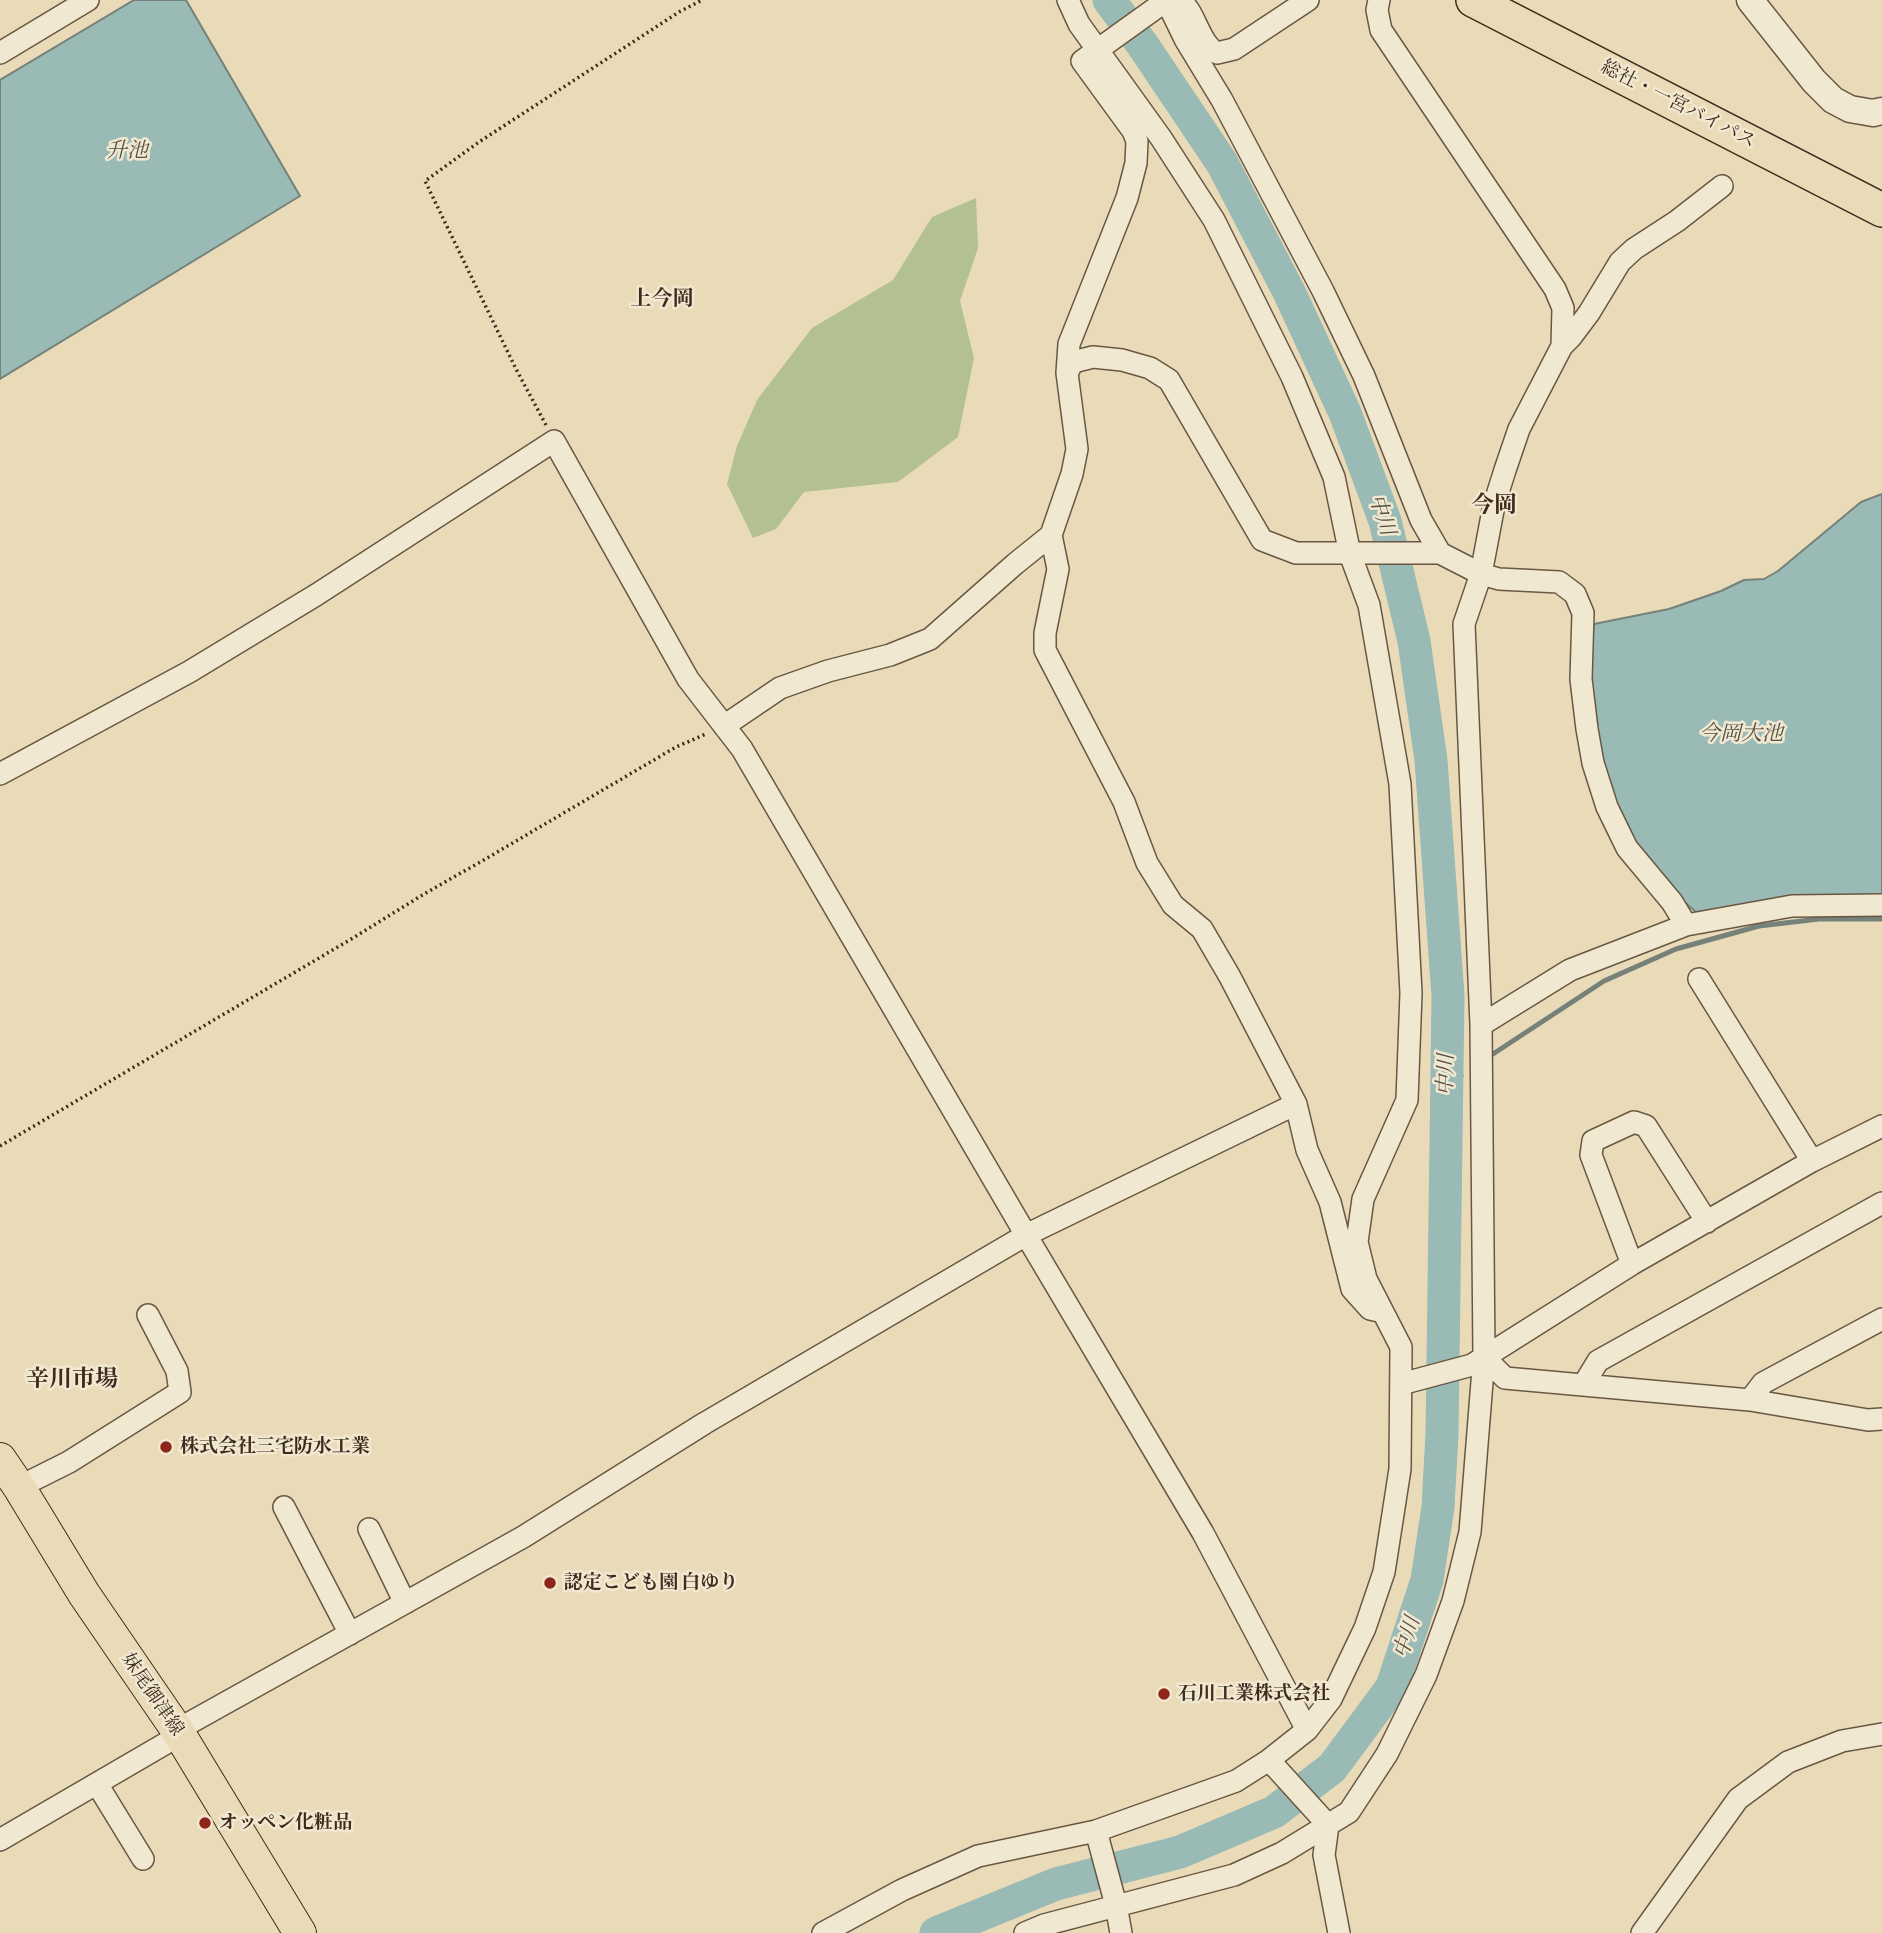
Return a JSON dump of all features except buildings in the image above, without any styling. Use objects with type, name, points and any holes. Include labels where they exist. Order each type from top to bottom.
[{"type":"highway","name":"総社・一宮バイパス","points":[[1473,0],[1882,210]]},
{"type":"main road","name":"妹尾御津線","points":[[0,1461],[19,1487],[84,1594],[178,1732],[300,1933]]},
{"type":"street","points":[[0,54],[89,0]]},
{"type":"street","points":[[824,1933],[902,1890],[978,1856],[1096,1831],[1236,1781],[1269,1760],[1307,1730],[1331,1699],[1365,1628],[1384,1572],[1399,1469],[1408,1382],[1401,1347],[1366,1279],[1357,1242],[1363,1199],[1407,1100],[1411,993],[1400,784],[1369,605],[1350,554],[1334,477],[1292,377],[1214,220],[1101,46],[1079,24],[1068,0]]},
{"type":"street","points":[[1308,0],[1234,49],[1216,53],[1208,49],[1187,8],[1179,1],[1164,2],[1082,61],[1133,131],[1137,141],[1136,163],[1127,198],[1069,344],[1067,373],[1077,449],[1072,474],[1051,536],[1058,569],[1045,633],[1045,650],[1124,802],[1147,863],[1172,905],[1202,929],[1296,1104],[1307,1150],[1331,1202],[1352,1289],[1370,1309],[1383,1312]]},
{"type":"street","points":[[1379,0],[1377,10],[1381,30],[1555,289],[1563,309],[1562,346]]},
{"type":"street","points":[[1750,0],[1814,81],[1833,100],[1850,109],[1873,113],[1882,111]]},
{"type":"street","points":[[1164,2],[1222,100],[1323,290],[1364,376],[1436,554]]},
{"type":"street","points":[[1025,1933],[1116,1905],[1234,1875],[1282,1853],[1349,1812],[1387,1754],[1426,1675],[1453,1601],[1470,1532],[1478,1361],[1481,1025],[1464,624],[1481,574],[1494,505],[1508,460],[1519,429],[1562,346],[1589,313],[1620,262],[1634,249],[1722,187]]},
{"type":"street","points":[[1067,373],[1073,362],[1093,357],[1122,360],[1150,368],[1168,380],[1262,540],[1296,553],[1436,554],[1499,579],[1559,582],[1575,594],[1583,613],[1581,680],[1587,729],[1593,763],[1607,807],[1627,848],[1672,902],[1686,925]]},
{"type":"street","points":[[0,774],[188,672],[316,595],[554,441],[688,680],[741,749],[1203,1533],[1307,1730]]},
{"type":"street","points":[[724,726],[780,688],[828,671],[890,655],[930,639],[1051,536]]},
{"type":"street","points":[[1481,1025],[1570,970],[1686,925],[1792,906],[1882,905]]},
{"type":"street","points":[[1699,979],[1812,1161]]},
{"type":"street","points":[[0,1840],[97,1784],[178,1732],[523,1537],[705,1423],[1026,1235],[1296,1104]]},
{"type":"street","points":[[1632,1264],[1591,1155],[1593,1141],[1634,1122],[1646,1126],[1707,1222]]},
{"type":"street","points":[[1408,1382],[1478,1361],[1632,1264],[1812,1161],[1882,1126]]},
{"type":"street","points":[[1584,1384],[1598,1360],[1882,1203]]},
{"type":"street","points":[[19,1487],[69,1462],[180,1392],[177,1371],[148,1315]]},
{"type":"street","points":[[1750,1400],[1763,1383],[1882,1319]]},
{"type":"street","points":[[1478,1361],[1505,1378],[1750,1400],[1868,1420],[1882,1419]]},
{"type":"street","points":[[284,1507],[350,1634]]},
{"type":"street","points":[[369,1529],[405,1603]]},
{"type":"street","points":[[1642,1933],[1738,1799],[1788,1762],[1842,1741],[1882,1734]]},
{"type":"street","points":[[1269,1760],[1328,1825],[1324,1855],[1339,1933]]},
{"type":"street","points":[[97,1784],[143,1859]]},
{"type":"street","points":[[1096,1831],[1121,1933]]},
{"type":"path","points":[[554,441],[425,181],[479,142],[679,12],[702,0]]},
{"type":"path","points":[[0,1146],[676,747],[724,726]]},
{"type":"green space","points":[[976,198],[978,248],[960,301],[974,358],[958,437],[898,482],[804,492],[776,529],[753,538],[727,484],[737,446],[757,400],[812,328],[893,280],[932,217]]},
{"type":"water","name":"升池","points":[[134,0],[186,0],[300,196],[0,379],[0,80]]},
{"type":"water","name":"今岡大池","points":[[1882,494],[1882,899],[1698,914],[1671,890],[1619,818],[1600,759],[1588,660],[1594,624],[1669,609],[1744,580],[1764,579],[1778,571],[1861,502]]},
{"type":"waterway","name":"中川","points":[[936,1933],[1056,1884],[1180,1852],[1274,1812],[1332,1768],[1392,1687],[1427,1580],[1438,1507],[1442,1434],[1448,996],[1431,760],[1414,641],[1385,521],[1345,413],[1290,294],[1222,163],[1109,0]]},
{"type":"waterway","points":[[1493,1054],[1604,981],[1676,949],[1759,926],[1819,919],[1882,919]]},
{"type":"waterway","points":[[1447,1086],[1461,1076]]},
{"type":"place","name":"株式会社三宅防水工業","points":[[166,1447]]},
{"type":"place","name":"認定こども園 白ゆり","points":[[550,1583]]},
{"type":"place","name":"石川工業株式会社","points":[[1164,1694]]},
{"type":"place","name":"オッペン化粧品","points":[[205,1823]]},
{"type":"district","name":"上今岡","points":[[662,300]]},
{"type":"district","name":"今岡","points":[[1494,506]]},
{"type":"district","name":"辛川市場","points":[[72,1380]]}]
